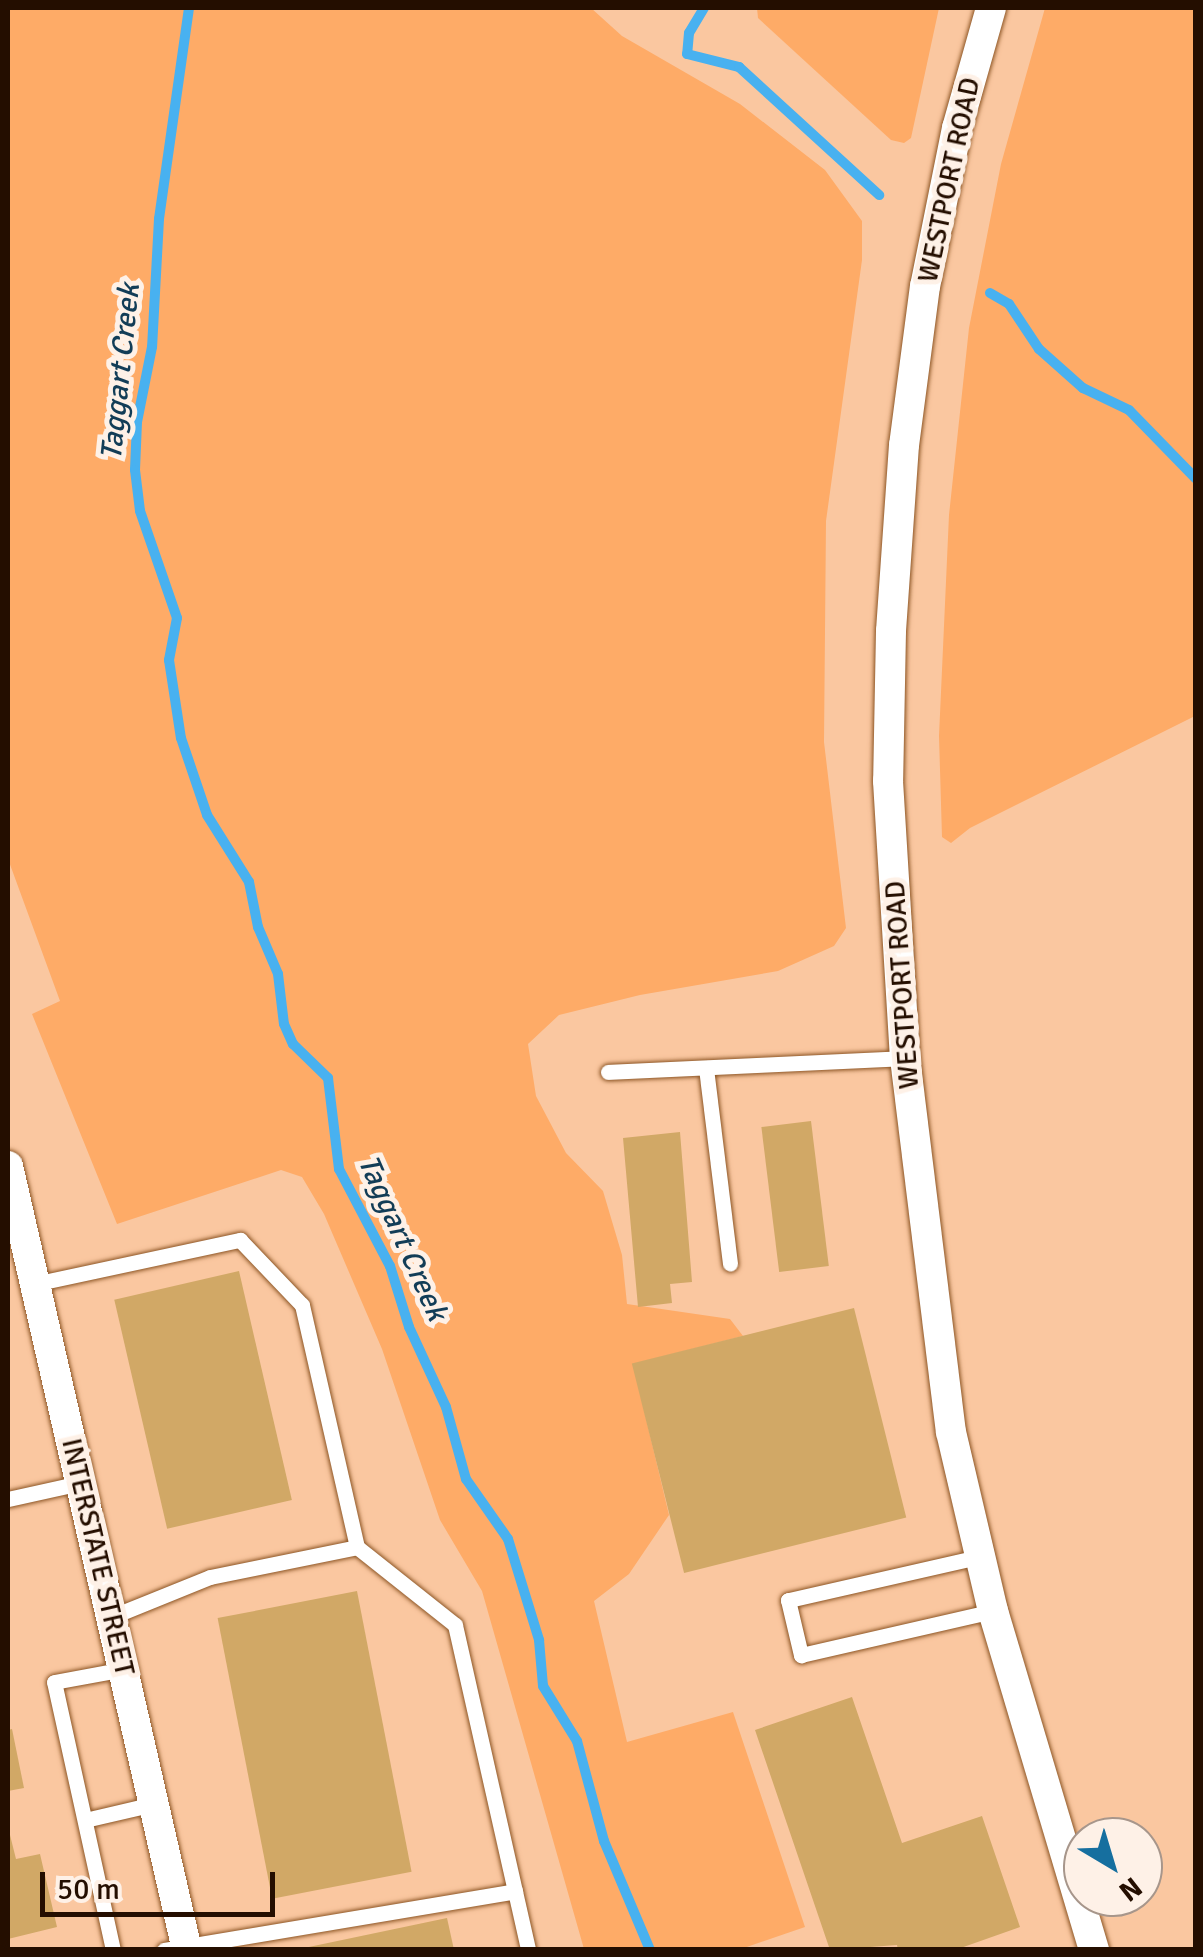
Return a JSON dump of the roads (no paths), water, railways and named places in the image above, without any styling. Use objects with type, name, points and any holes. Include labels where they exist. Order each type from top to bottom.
[{"type":"street","name":"WESTPORT ROAD","points":[[991,8],[925,286],[904,444],[891,631],[888,781],[906,1058],[937,1341],[978,1557],[1094,1950]]},
{"type":"street","name":"INTERSTATE STREET","points":[[8,1166],[154,1804],[179,1948]]},
{"type":"lane","points":[[608,1072],[906,1058]]},
{"type":"lane","points":[[706,1068],[730,1264]]},
{"type":"lane","points":[[34,1284],[240,1240],[302,1305],[357,1547],[455,1625],[528,1950]]},
{"type":"lane","points":[[8,1499],[80,1483]]},
{"type":"lane","points":[[110,1617],[210,1577],[357,1547]]},
{"type":"lane","points":[[978,1557],[788,1600],[801,1655],[993,1610]]},
{"type":"lane","points":[[114,1950],[54,1682],[124,1669]]},
{"type":"lane","points":[[85,1820],[154,1804]]},
{"type":"lane","points":[[179,1948],[514,1890]]},
{"type":"waterway","name":"Taggart Creek","points":[[189,8],[159,219],[152,347],[137,422],[135,470],[140,511],[177,618],[169,660],[181,738],[207,815],[249,882],[258,927],[278,974],[284,1024],[293,1044],[328,1078],[339,1169],[390,1266],[409,1327],[446,1407],[466,1479],[508,1539],[539,1640],[543,1686],[577,1741],[604,1841],[650,1950]]},
{"type":"waterway","points":[[704,8],[689,33],[687,54],[739,67],[879,195]]},
{"type":"waterway","points":[[990,293],[1009,304],[1039,349],[1083,388],[1129,410],[1196,479]]}]
